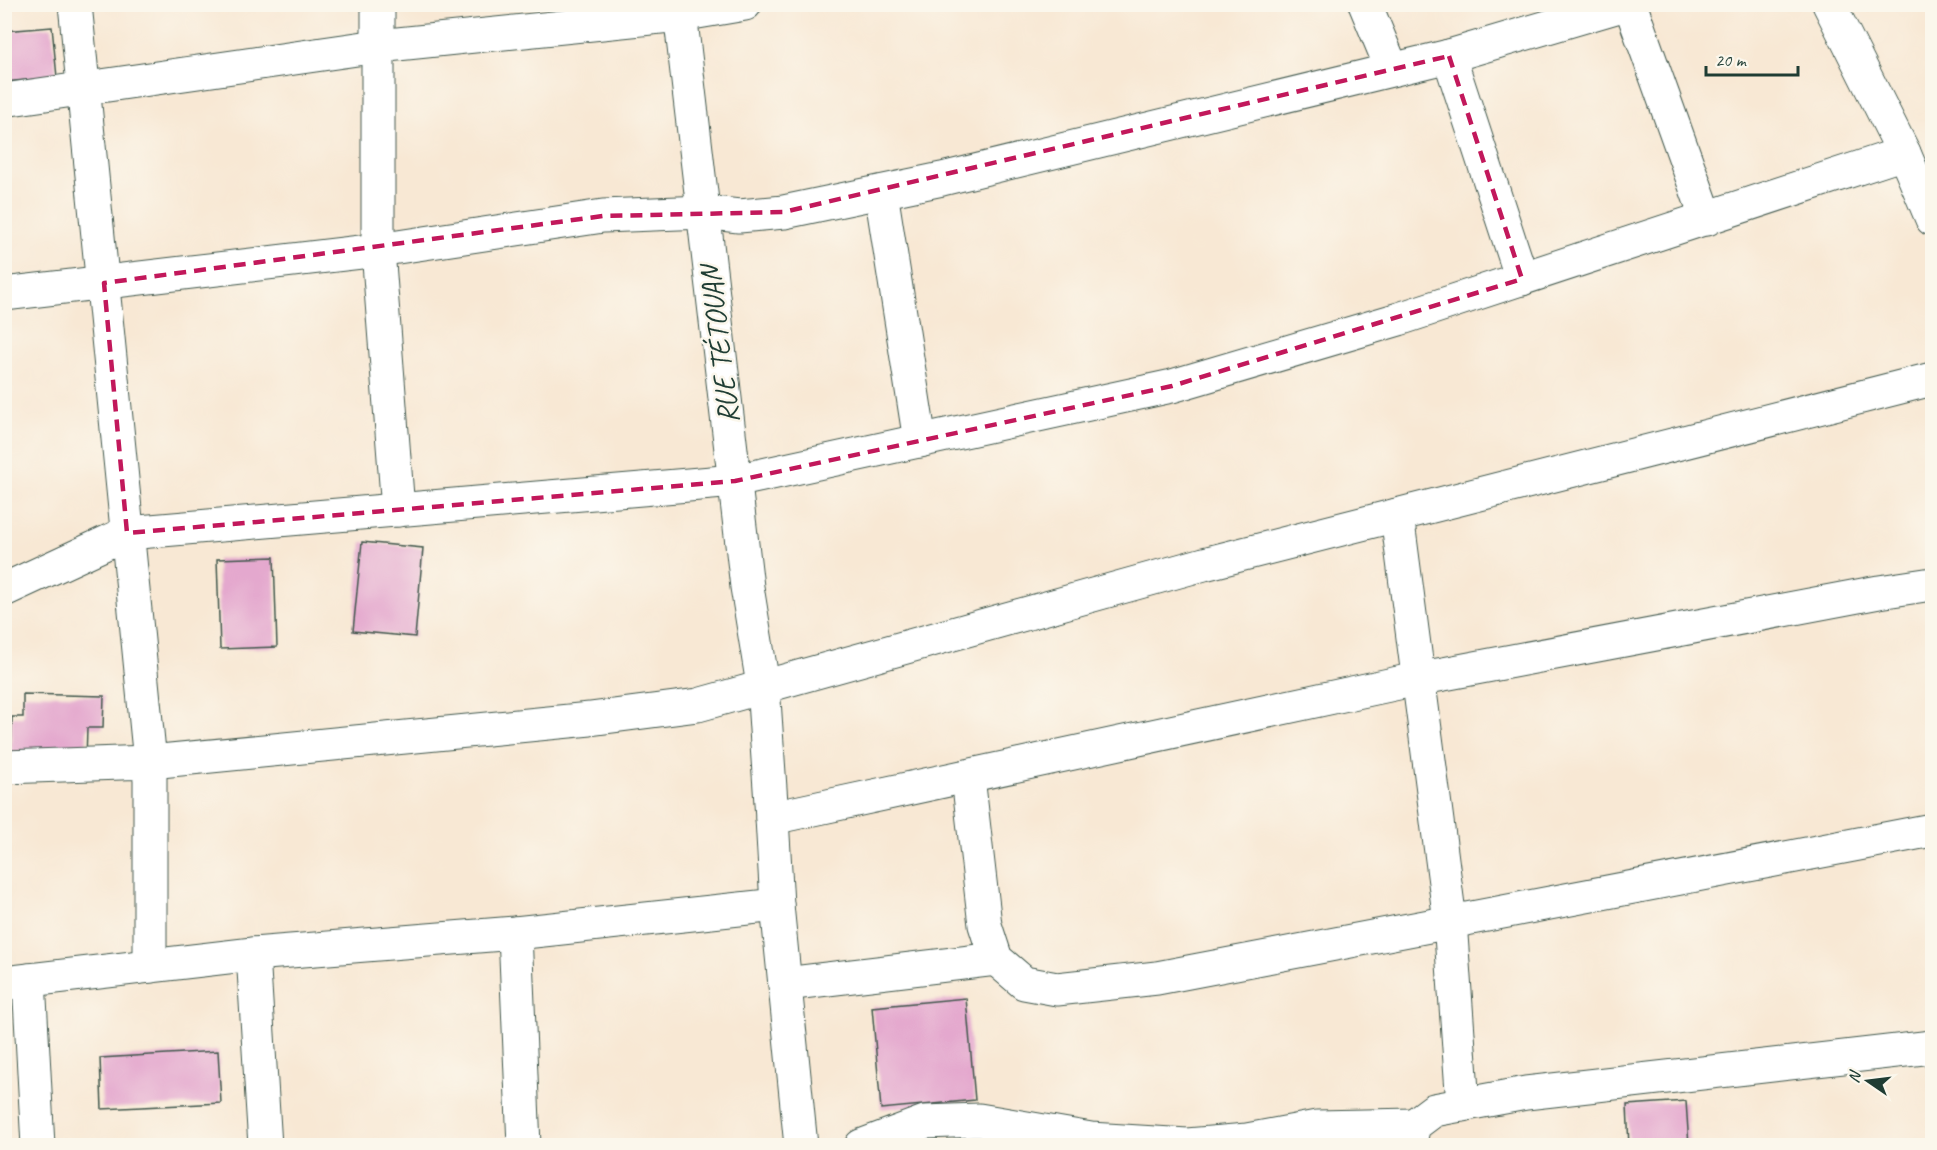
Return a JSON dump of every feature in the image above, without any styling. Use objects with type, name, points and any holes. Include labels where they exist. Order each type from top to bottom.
[{"type":"street","points":[[75,4],[150,762],[150,966]]},
{"type":"street","points":[[378,4],[378,250],[398,510]]},
{"type":"street","points":[[4,100],[378,46],[745,4]]},
{"type":"street","points":[[1365,4],[1392,69]]},
{"type":"street","points":[[4,294],[378,250],[603,216],[704,212],[739,216],[784,213],[881,192],[1449,56],[1628,4],[1707,219]]},
{"type":"street","points":[[1829,4],[1904,153],[1932,219]]},
{"type":"street","name":"RUE TÉTOUAN","points":[[679,10],[747,587],[762,685],[777,905],[801,1146]]},
{"type":"street","points":[[1449,56],[1522,279]]},
{"type":"street","points":[[4,590],[127,533],[735,481],[1172,386],[1399,319],[1904,153]]},
{"type":"street","points":[[881,192],[920,441]]},
{"type":"street","points":[[4,767],[150,762],[612,716],[698,705],[762,685],[1204,564],[1932,379]]},
{"type":"street","points":[[1397,515],[1450,921],[1463,1105]]},
{"type":"street","points":[[772,818],[1417,679],[1932,584]]},
{"type":"street","points":[[968,777],[986,925],[996,959],[1024,983],[1057,989],[1157,978],[1932,830]]},
{"type":"street","points":[[38,1146],[17,981],[253,954],[515,933],[777,905]]},
{"type":"street","points":[[515,933],[524,1146]]},
{"type":"street","points":[[253,954],[265,1146]]},
{"type":"street","points":[[785,984],[996,959]]},
{"type":"street","points":[[861,1146],[925,1122],[979,1120],[1091,1139],[1140,1144],[1187,1145],[1247,1140],[1317,1127],[1411,1135],[1434,1110],[1526,1093],[1932,1047]]},
{"type":"highlighted area","points":[[1449,56],[1522,279],[1172,386],[735,481],[127,533],[104,283],[603,216],[784,212]]},
{"type":"building","points":[[52,27],[57,77],[4,82],[4,31]]},
{"type":"building","points":[[362,542],[423,548],[415,637],[353,631]]},
{"type":"building","points":[[274,557],[277,647],[220,649],[217,559]]},
{"type":"building","points":[[23,694],[104,696],[103,728],[87,728],[86,760],[11,758],[12,717],[23,717]]},
{"type":"building","points":[[966,998],[975,1100],[881,1109],[872,1007]]},
{"type":"building","points":[[218,1051],[221,1103],[102,1109],[100,1058]]},
{"type":"building","points":[[1686,1101],[1689,1146],[1629,1146],[1627,1105]]}]
